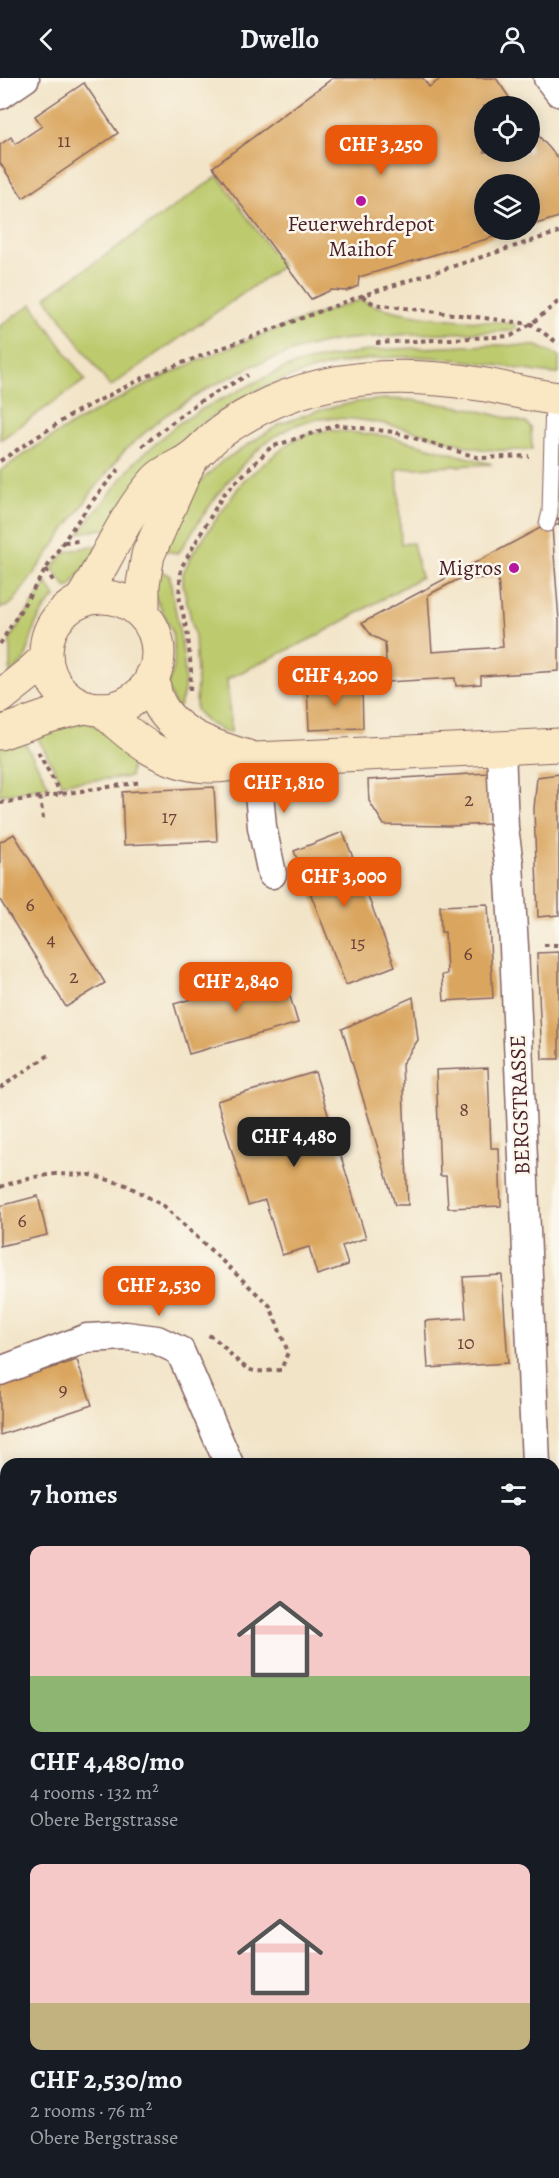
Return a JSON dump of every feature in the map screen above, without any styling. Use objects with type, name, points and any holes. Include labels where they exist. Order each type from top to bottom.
[{"type":"main road","points":[[82,599],[122,528],[158,478],[191,458],[219,433],[270,403],[334,383],[378,376],[425,376],[556,399]]},
{"type":"main road","points":[[0,733],[49,716],[93,708],[117,707],[141,693],[156,667],[158,652],[156,637],[143,613],[142,584],[148,555],[191,458]]},
{"type":"main road","points":[[143,613],[124,600],[98,596],[82,599],[69,607],[54,623],[46,643],[46,658],[49,671],[65,695],[93,708],[153,751],[170,758],[188,763],[216,766],[256,759],[559,745]]},
{"type":"main road","points":[[0,697],[30,674],[46,658]]},
{"type":"main road","points":[[152,676],[157,698],[165,713],[178,725],[209,744],[256,759]]},
{"type":"street","points":[[0,95],[25,78]]},
{"type":"street","points":[[548,78],[559,92]]},
{"type":"street","name":"BERGSTRASSE","points":[[501,747],[504,828],[509,864],[513,936],[536,1458]]},
{"type":"street","points":[[256,759],[262,827],[272,874]]},
{"type":"street","points":[[0,1371],[87,1338],[126,1336],[157,1340],[180,1351],[226,1458]]},
{"type":"lane","points":[[547,524],[550,512],[556,399]]},
{"type":"path","points":[[0,461],[74,413],[145,377],[362,296],[559,232]]},
{"type":"path","points":[[362,296],[374,304],[531,324],[559,344]]},
{"type":"path","points":[[190,692],[188,636],[179,596],[181,568],[224,495],[271,447],[337,425],[394,432],[480,458],[532,456]]},
{"type":"path","points":[[0,644],[46,569],[79,521]]},
{"type":"path","points":[[34,744],[61,794]]},
{"type":"path","points":[[0,803],[143,782]]},
{"type":"path","points":[[40,797],[43,819]]},
{"type":"path","points":[[0,1088],[52,1053]]},
{"type":"path","points":[[0,1187],[28,1178],[55,1174],[91,1175],[126,1185],[164,1206],[270,1306],[288,1352],[280,1370],[252,1370],[233,1358],[212,1336],[191,1330],[180,1351]]},
{"type":"green space","points":[[218,176],[282,266],[110,387],[46,297]]},
{"type":"green space","points":[[360,300],[415,315],[513,323],[516,327],[513,331],[412,334],[338,340],[303,348],[255,365],[210,387],[164,416],[125,450],[14,601],[0,608],[0,471],[85,418],[174,372],[266,333]]},
{"type":"green space","points":[[32,304],[85,380],[0,440],[0,326]]},
{"type":"green space","points":[[493,345],[537,346],[559,356],[559,374],[428,357],[349,362],[311,371],[239,400],[206,421],[175,447],[148,476],[110,528],[79,533],[134,463],[176,425],[204,408],[282,369],[308,361],[372,350]]},
{"type":"green space","points":[[385,399],[411,400],[468,408],[527,423],[531,428],[532,450],[482,449],[361,420],[325,418],[304,422],[284,431],[248,459],[217,495],[180,551],[177,553],[164,551],[197,485],[221,462],[280,424],[316,411],[356,402]]},
{"type":"green space","points":[[328,430],[387,436],[492,464],[397,469],[401,544],[413,543],[421,577],[317,636],[227,679],[231,732],[224,732],[207,722],[196,710],[195,636],[183,585],[183,573],[193,553],[243,481],[292,441]]},
{"type":"green space","points":[[100,546],[70,587],[66,587],[52,568],[66,552]]},
{"type":"green space","points":[[157,569],[170,576],[182,645],[185,682],[183,697],[177,709],[167,687],[174,667],[172,631],[153,592]]},
{"type":"green space","points":[[47,583],[55,597],[35,625],[25,660],[10,675],[10,638]]},
{"type":"green space","points":[[88,722],[104,730],[133,756],[130,777],[62,783],[34,731]]},
{"type":"green space","points":[[21,736],[49,786],[0,795],[0,745]]},
{"type":"building","name":"Feuerwehrdepot Maihof","points":[[333,78],[423,78],[429,87],[442,78],[496,78],[508,96],[474,96],[474,162],[540,162],[540,137],[559,159],[559,217],[540,223],[540,174],[474,174],[474,240],[483,240],[359,277],[358,286],[347,291],[331,290],[311,299],[213,167]]},
{"type":"building","points":[[84,83],[118,133],[23,198],[0,163],[0,145],[11,137],[15,144],[42,126],[35,116]]},
{"type":"building","points":[[559,518],[559,524],[552,527],[559,621],[559,671],[481,676],[481,684],[456,686],[455,678],[387,682],[385,642],[372,636],[362,623]],"holes":[[[498,577],[503,647],[432,652],[428,595],[457,580]]]},
{"type":"building","points":[[362,685],[363,728],[309,730],[307,687]]},
{"type":"building","points":[[488,773],[490,824],[384,825],[369,801],[368,780]]},
{"type":"building","points":[[559,774],[559,915],[538,917],[534,809],[537,777]]},
{"type":"building","points":[[214,787],[217,841],[124,845],[122,792]]},
{"type":"building","points":[[343,832],[395,966],[346,985],[294,851]]},
{"type":"building","points":[[14,834],[105,983],[66,1007],[0,900],[0,842]]},
{"type":"building","points":[[488,904],[493,998],[444,1001],[442,975],[447,974],[445,932],[441,932],[440,906]]},
{"type":"building","points":[[559,952],[559,1059],[542,1059],[537,953]]},
{"type":"building","points":[[283,973],[298,1023],[189,1054],[174,1004]]},
{"type":"building","points":[[413,997],[418,1040],[402,1064],[408,1205],[395,1205],[342,1029]]},
{"type":"building","points":[[488,1068],[491,1148],[499,1148],[501,1206],[448,1208],[446,1176],[440,1176],[436,1070]]},
{"type":"building","points":[[315,1072],[366,1238],[342,1246],[348,1265],[317,1275],[309,1247],[282,1255],[265,1200],[248,1205],[217,1101]]},
{"type":"building","points":[[38,1196],[47,1235],[0,1246],[0,1206]]},
{"type":"building","points":[[502,1275],[508,1363],[428,1368],[425,1321],[466,1318],[463,1277]]},
{"type":"building","points":[[77,1360],[92,1405],[0,1435],[0,1384]]},
{"type":"place","name":"Feuerwehrdepot Maihof","points":[[361,201]]},
{"type":"place","name":"Migros","points":[[514,568]]}]
